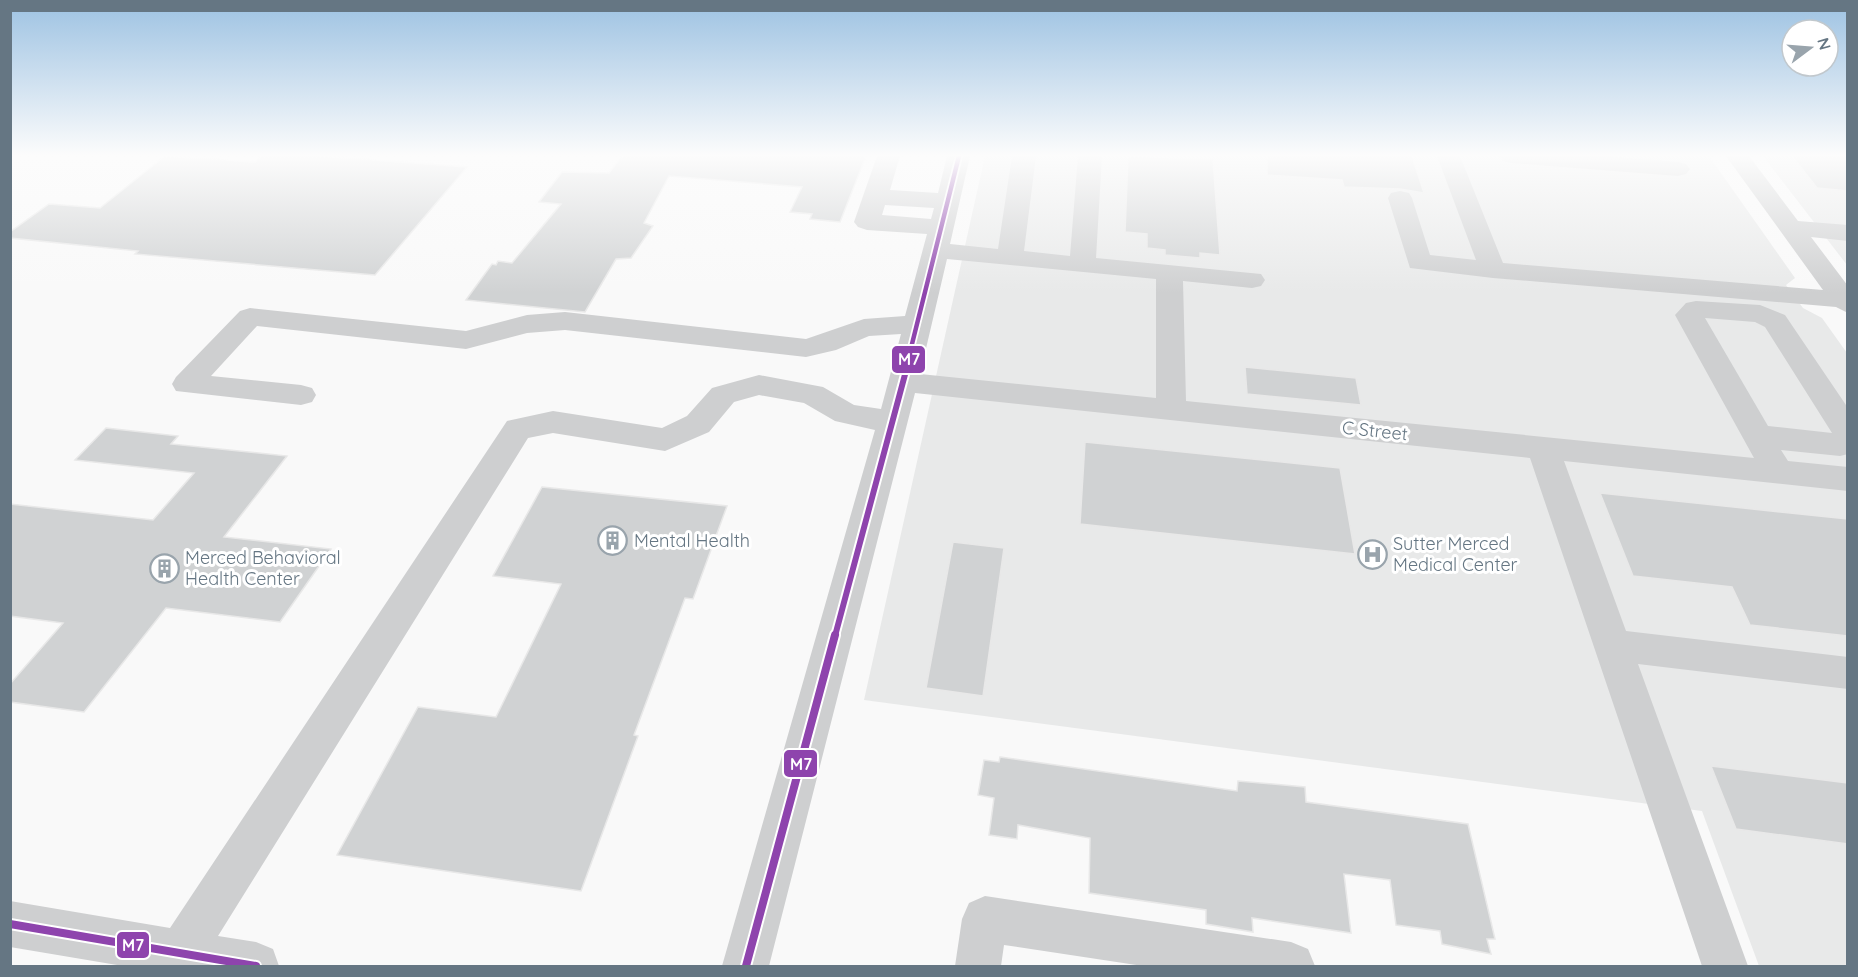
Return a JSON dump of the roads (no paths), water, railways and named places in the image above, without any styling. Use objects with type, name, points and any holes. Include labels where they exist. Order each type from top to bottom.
[{"type":"street","points":[[874,202],[867,222],[942,226],[1010,259],[1252,280]]},
{"type":"street","points":[[746,966],[893,422],[948,202]]},
{"type":"street","points":[[1010,259],[1018,202]]},
{"type":"street","points":[[1082,265],[1087,202]]},
{"type":"street","points":[[1401,202],[1419,262],[1846,302]]},
{"type":"street","points":[[1466,202],[1493,270]]},
{"type":"street","points":[[1772,202],[1846,302]]},
{"type":"street","points":[[1792,228],[1848,233]]},
{"type":"street","points":[[1169,272],[1171,410]]},
{"type":"street","points":[[1778,472],[1689,315],[1696,309],[1760,314],[1774,321],[1848,433]]},
{"type":"street","points":[[301,395],[187,384],[250,317],[466,340],[527,324],[566,321],[806,348],[826,344],[864,328],[917,324]]},
{"type":"street","name":"C Street","points":[[902,382],[1848,479]]},
{"type":"street","points":[[180,954],[518,429],[553,422],[664,440],[698,424],[723,395],[759,384],[812,394],[846,414],[893,422]]},
{"type":"street","points":[[1758,436],[1840,445],[1848,443]]},
{"type":"street","points":[[1542,448],[1725,966]]},
{"type":"street","points":[[1612,645],[1848,673]]},
{"type":"street","points":[[978,966],[984,919],[1292,966]]},
{"type":"street","points":[[10,924],[256,966]]},
{"type":"place","name":"Mental Health","points":[[613,541]]},
{"type":"place","name":"Sutter Merced Medical Center","points":[[1372,554]]},
{"type":"place","name":"Merced Behavioral Health Center","points":[[164,568]]}]
